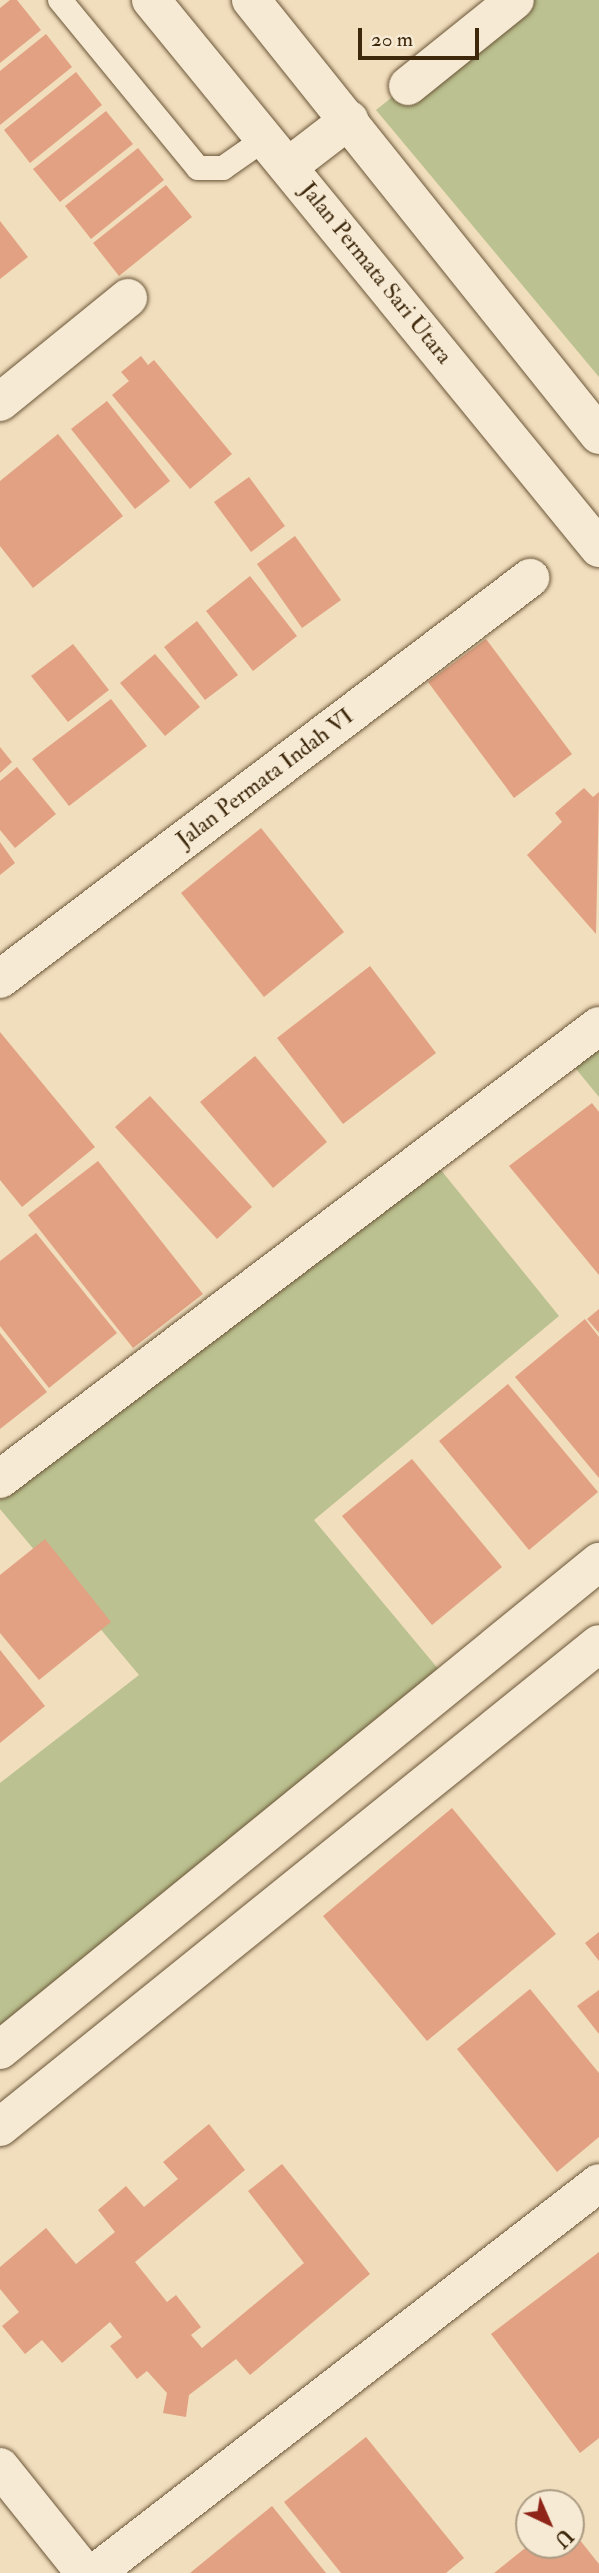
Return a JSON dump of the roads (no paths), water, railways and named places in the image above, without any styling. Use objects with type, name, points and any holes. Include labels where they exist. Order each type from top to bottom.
[{"type":"street","name":"Jalan Permata Sari Utara","points":[[151,0],[599,548]]},
{"type":"street","points":[[251,0],[599,435]]},
{"type":"street","points":[[408,86],[514,0]]},
{"type":"street","points":[[277,152],[349,120]]},
{"type":"street","points":[[0,402],[128,298]]},
{"type":"street","name":"Jalan Permata Indah VI","points":[[0,979],[530,578]]},
{"type":"street","points":[[0,1479],[599,1026]]},
{"type":"street","points":[[0,2050],[599,1562]]},
{"type":"street","points":[[0,2127],[599,1644]]},
{"type":"street","points":[[95,2573],[599,2183]]},
{"type":"street","points":[[0,2468],[85,2573]]},
{"type":"lane","points":[[60,0],[198,168],[223,168],[277,152]]}]
